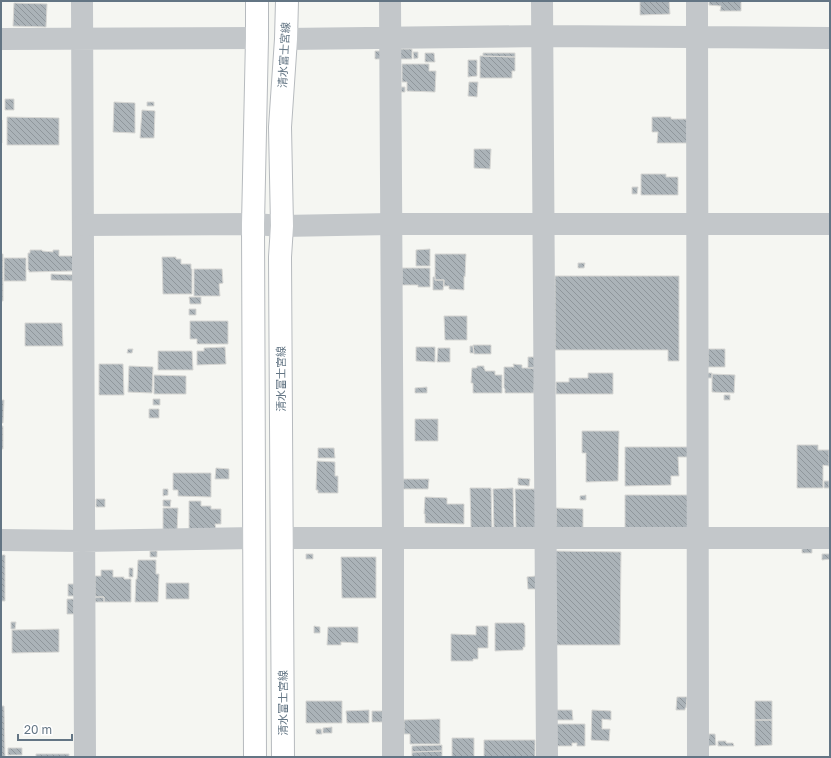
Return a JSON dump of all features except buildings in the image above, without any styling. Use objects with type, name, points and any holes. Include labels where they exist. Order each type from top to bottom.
[{"type":"main road","points":[[255,757],[253,224],[257,1]]},
{"type":"main road","name":"清水富士宮線","points":[[283,757],[280,265],[282,178],[280,126],[287,1]]},
{"type":"street","points":[[82,1],[85,757]]},
{"type":"street","points":[[390,1],[393,757]]},
{"type":"street","points":[[542,1],[547,757]]},
{"type":"street","points":[[696,1],[698,757]]},
{"type":"street","points":[[286,39],[542,36],[830,38]]},
{"type":"street","points":[[1,39],[82,40],[257,38]]},
{"type":"street","points":[[82,225],[253,224],[282,226],[391,224],[830,224]]},
{"type":"street","points":[[1,540],[83,541],[254,538]]},
{"type":"street","points":[[282,538],[830,538]]}]
